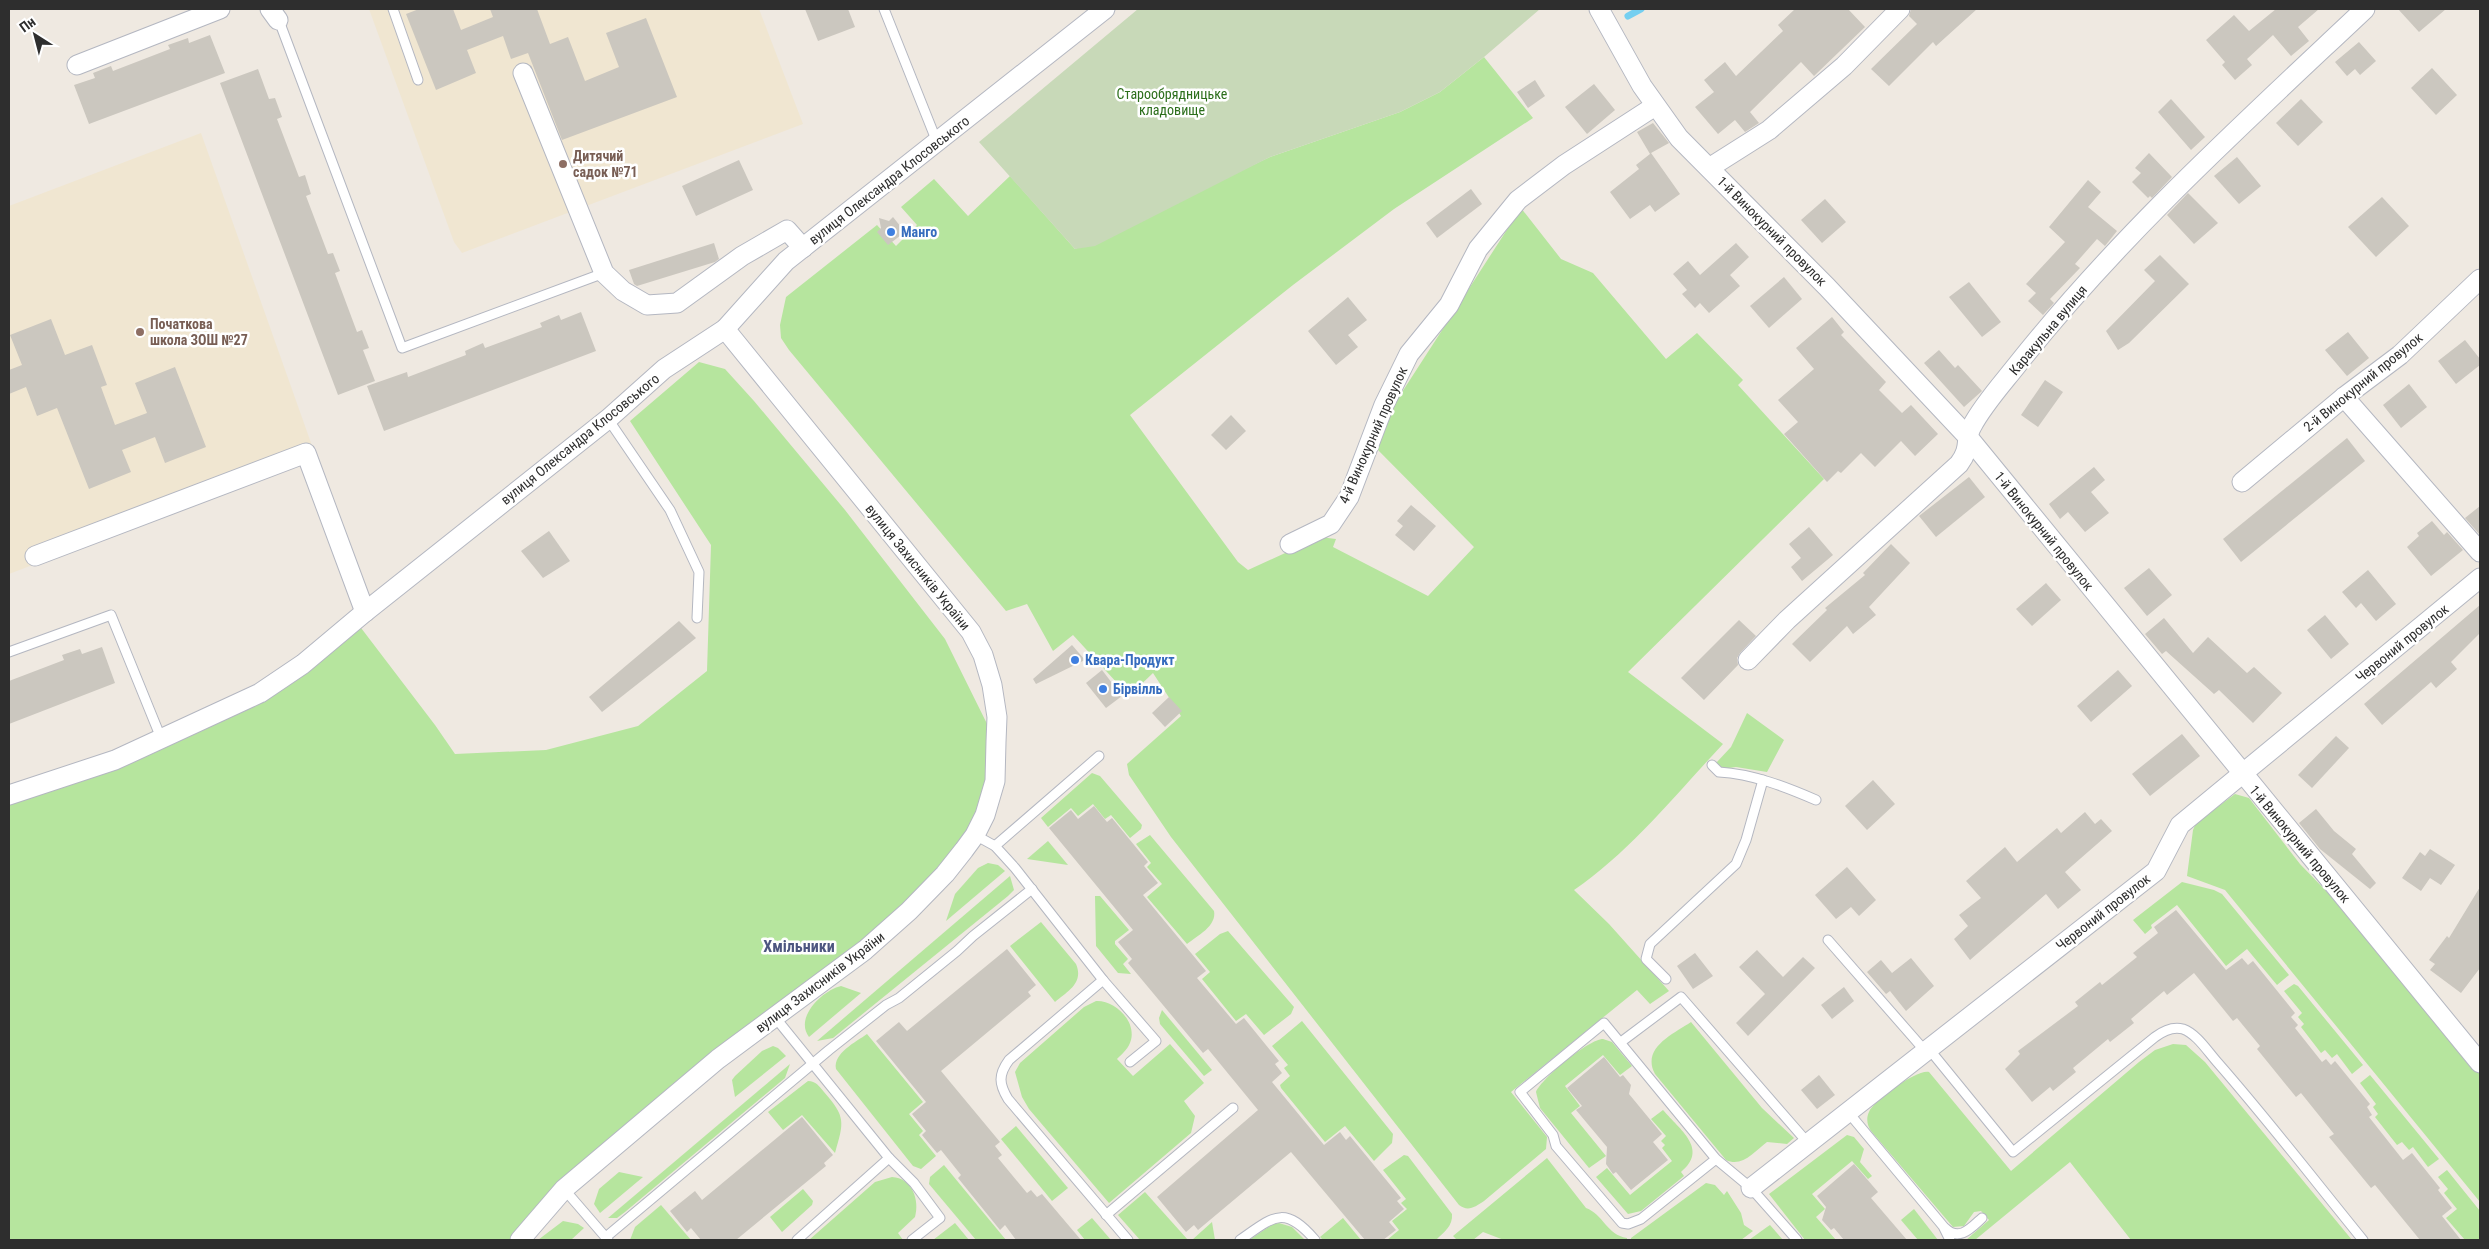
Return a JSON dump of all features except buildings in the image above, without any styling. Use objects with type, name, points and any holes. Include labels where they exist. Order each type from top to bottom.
[{"type":"street","points":[[77,65],[220,9]]},
{"type":"street","name":"вулиця Олександра Клосовського","points":[[9,795],[114,760],[260,693],[303,664],[365,612],[608,419],[664,369],[725,329],[786,261],[1105,9]]},
{"type":"street","name":"1-й Винокурний провулок","points":[[1599,9],[1634,73],[1655,106],[1679,138],[1820,280],[1968,437],[2480,1064]]},
{"type":"street","points":[[1709,168],[1769,130],[1844,66],[1900,9]]},
{"type":"street","name":"Каракульна вулиця","points":[[1748,660],[1788,620],[1959,464],[1968,448],[1971,426],[2018,364],[2126,241],[2212,152],[2365,9]]},
{"type":"street","points":[[523,73],[604,273],[623,291],[647,305],[677,303],[742,256],[787,230],[803,248]]},
{"type":"street","name":"4-й Винокурний провулок","points":[[1290,544],[1331,524],[1336,517],[1349,497],[1384,405],[1409,354],[1449,305],[1478,249],[1518,200],[1564,165],[1655,106]]},
{"type":"street","name":"2-й Винокурний провулок","points":[[2242,482],[2344,397],[2400,355],[2480,279]]},
{"type":"street","name":"вулиця Захисників України","points":[[520,1240],[564,1189],[718,1059],[865,950],[909,911],[945,874],[975,835],[985,815],[995,781],[997,717],[992,685],[983,655],[958,613],[725,329]]},
{"type":"street","points":[[2344,397],[2480,552]]},
{"type":"street","points":[[35,556],[306,453],[365,612]]},
{"type":"street","name":"Червоний провулок","points":[[1751,1188],[2156,871],[2180,826],[2480,578]]},
{"type":"lane","points":[[393,9],[418,80]]},
{"type":"lane","points":[[884,9],[937,142]]},
{"type":"lane","points":[[276,12],[402,348],[604,273]]},
{"type":"lane","points":[[608,419],[670,510],[699,572],[697,618]]},
{"type":"lane","points":[[9,652],[111,615],[161,738]]},
{"type":"lane","points":[[995,846],[1099,756]]},
{"type":"lane","points":[[1712,765],[1719,772],[1784,786],[1816,800]]},
{"type":"lane","points":[[1666,979],[1646,959],[1650,944],[1736,864],[1746,840],[1763,780]]},
{"type":"lane","points":[[975,835],[995,846],[1032,889],[1103,980],[1156,1041],[1130,1062]]},
{"type":"lane","points":[[564,1189],[607,1238],[813,1063],[886,1005],[899,998],[958,952],[973,936],[1032,889]]},
{"type":"lane","points":[[1828,940],[1927,1050],[2013,1152],[2154,1037],[2165,1030],[2184,1029],[2194,1035],[2230,1077],[2363,1240]]},
{"type":"lane","points":[[1103,980],[1009,1060],[1000,1075],[1002,1089],[1008,1099],[1128,1240]]},
{"type":"lane","points":[[1621,1042],[1681,997],[1808,1143]]},
{"type":"lane","points":[[774,1016],[890,1158],[914,1183],[940,1218],[912,1240]]},
{"type":"lane","points":[[1716,1159],[1641,1218],[1628,1224],[1618,1219],[1556,1146],[1553,1135],[1520,1092],[1604,1023],[1716,1159],[1751,1188],[1797,1240]]},
{"type":"lane","points":[[1106,1215],[1233,1108]]},
{"type":"lane","points":[[1848,1112],[1949,1233],[1960,1234],[1982,1218]]},
{"type":"lane","points":[[797,1240],[890,1158]]},
{"type":"lane","points":[[1240,1240],[1270,1220],[1279,1217],[1289,1218],[1302,1227],[1314,1240]]},
{"type":"lane","points":[[1943,1226],[1950,1240]]},
{"type":"shaded area","name":"Дитячий садок №71","points":[[369,9],[759,9],[803,124],[462,253],[454,242]]},
{"type":"shaded area","name":"Початкова школа ЗОШ №27","points":[[201,133],[316,457],[9,574],[9,206]]},
{"type":"green space","name":"Старообрядницьке кладовище","points":[[1138,9],[1540,9],[1440,92],[1400,112],[1270,157],[1095,246],[1075,249],[979,142]]},
{"type":"green space","points":[[1484,57],[1533,118],[1394,209],[1293,285],[1130,415],[1238,562],[1248,570],[1320,537],[1336,539],[1333,547],[1428,596],[1474,547],[1373,445],[1395,403],[1521,208],[1561,259],[1593,273],[1666,359],[1697,333],[1743,380],[1738,385],[1824,479],[1628,672],[1723,744],[1634,840],[1595,875],[1574,890],[1609,924],[1669,991],[1650,1004],[1637,990],[1511,1092],[1547,1137],[1546,1149],[1484,1201],[1475,1207],[1465,1208],[1459,1205],[1171,837],[1129,775],[1127,764],[1181,716],[1153,673],[1129,696],[1073,635],[1053,651],[1027,604],[1006,611],[789,350],[781,338],[780,325],[786,297],[877,225],[896,246],[917,225],[901,207],[934,179],[968,216],[1010,176],[1075,249],[1270,157],[1400,112],[1440,92]]},
{"type":"green space","points":[[699,362],[725,369],[845,510],[945,639],[996,742],[995,781],[945,875],[774,1016],[520,1240],[9,1240],[9,795],[260,693],[355,620],[455,754],[546,750],[638,726],[707,671],[711,545],[630,421]]},
{"type":"green space","points":[[1747,713],[1784,740],[1767,772],[1736,767],[1722,769],[1716,763],[1731,747]]},
{"type":"green space","points":[[1092,773],[1100,776],[1142,825],[1141,829],[1130,838],[1111,815],[1105,819],[1093,804],[1078,816],[1071,808],[1048,827],[1041,818]]},
{"type":"green space","points":[[2235,794],[2249,798],[2300,864],[2329,894],[2480,1073],[2480,1202],[2225,890],[2187,876],[2193,830],[2196,823]]},
{"type":"green space","points":[[1150,835],[1214,911],[1214,916],[1209,926],[1187,944],[1147,897],[1162,884],[1147,867],[1151,863],[1136,844]]},
{"type":"green space","points":[[1048,841],[1068,865],[1027,859]]},
{"type":"green space","points":[[988,863],[998,865],[1005,871],[946,921],[955,894],[978,868]]},
{"type":"green space","points":[[1010,876],[1014,890],[1008,896],[833,1038],[817,1041]]},
{"type":"green space","points":[[2182,882],[2214,890],[2222,894],[2289,975],[2277,985],[2247,949],[2226,966],[2177,905],[2151,925],[2152,928],[2145,934],[2133,920]]},
{"type":"green space","points":[[1095,896],[1100,896],[1129,930],[1115,941],[1115,944],[1128,959],[1123,964],[1131,974],[1118,973],[1096,946]]},
{"type":"green space","points":[[1041,922],[1076,964],[1078,971],[1078,976],[1073,986],[1055,1002],[1010,946]]},
{"type":"green space","points":[[1228,931],[1294,1007],[1291,1014],[1264,1035],[1246,1014],[1236,1021],[1202,979],[1210,972],[1195,954],[1220,934]]},
{"type":"green space","points":[[2294,984],[2298,986],[2363,1065],[2352,1074],[2337,1054],[2332,1058],[2325,1050],[2321,1053],[2301,1027],[2304,1024],[2298,1017],[2302,1013],[2284,991]]},
{"type":"green space","points":[[841,986],[861,993],[809,1037],[805,1029],[808,1013],[826,993]]},
{"type":"green space","points":[[1096,1001],[1110,1004],[1116,1008],[1130,1025],[1132,1033],[1130,1043],[1117,1059],[1133,1076],[1170,1044],[1204,1083],[1184,1101],[1195,1116],[1191,1133],[1109,1203],[1029,1109],[1022,1097],[1015,1072],[1020,1063],[1084,1007]]},
{"type":"green space","points":[[1162,1010],[1212,1070],[1204,1076],[1160,1024],[1159,1018]]},
{"type":"green space","points":[[1302,1021],[1393,1134],[1392,1143],[1374,1161],[1345,1126],[1325,1142],[1281,1088],[1280,1085],[1290,1076],[1284,1068],[1288,1065],[1272,1046]]},
{"type":"green space","points":[[1691,1022],[1762,1108],[1794,1138],[1787,1144],[1767,1142],[1743,1160],[1732,1162],[1726,1160],[1655,1074],[1652,1057],[1655,1049],[1668,1037]]},
{"type":"green space","points":[[867,1034],[923,1102],[909,1114],[923,1131],[919,1135],[936,1156],[921,1169],[913,1166],[836,1069],[836,1063],[842,1053]]},
{"type":"green space","points":[[1603,1039],[1612,1042],[1632,1066],[1620,1075],[1603,1055],[1565,1086],[1580,1106],[1571,1113],[1606,1156],[1589,1168],[1540,1108],[1536,1092],[1547,1078],[1566,1060],[1587,1045]]},
{"type":"green space","points":[[2173,1044],[2186,1045],[2205,1062],[2352,1240],[2131,1240],[2070,1162],[1975,1240],[1966,1240],[1989,1220],[1981,1211],[1974,1212],[1964,1226],[1953,1227],[1871,1131],[1868,1124],[1867,1117],[1869,1112],[1887,1093],[1915,1075],[1929,1072],[2011,1171],[2139,1062],[2155,1050]]},
{"type":"green space","points":[[773,1046],[786,1056],[735,1097],[732,1080],[762,1051]]},
{"type":"green space","points":[[790,1064],[785,1078],[625,1212],[617,1218],[608,1218]]},
{"type":"green space","points":[[2370,1075],[2439,1159],[2428,1167],[2413,1147],[2409,1150],[2402,1142],[2397,1145],[2375,1117],[2378,1114],[2373,1107],[2376,1104],[2360,1083]]},
{"type":"green space","points":[[808,1081],[819,1086],[840,1114],[841,1127],[835,1153],[802,1115],[783,1130],[768,1112]]},
{"type":"green space","points":[[1663,1110],[1689,1140],[1692,1155],[1689,1164],[1681,1172],[1684,1176],[1641,1211],[1628,1214],[1596,1177],[1607,1168],[1630,1195],[1672,1161],[1662,1148],[1665,1145],[1661,1141],[1666,1136],[1651,1119]]},
{"type":"green space","points":[[1016,1126],[1068,1188],[1052,1201],[1001,1139]]},
{"type":"green space","points":[[1847,1135],[1854,1137],[1864,1149],[1860,1162],[1872,1176],[1868,1179],[1852,1161],[1812,1194],[1825,1209],[1816,1217],[1836,1240],[1805,1240],[1769,1194]]},
{"type":"green space","points":[[1404,1155],[1408,1156],[1452,1214],[1451,1222],[1436,1240],[1387,1240],[1399,1230],[1392,1221],[1407,1209],[1401,1203],[1406,1199],[1383,1170]]},
{"type":"green space","points":[[1547,1158],[1586,1208],[1597,1215],[1615,1233],[1627,1238],[1627,1240],[1504,1240],[1483,1232],[1473,1240],[1457,1240],[1453,1236]]},
{"type":"green space","points":[[944,1165],[1006,1240],[976,1240],[929,1184],[930,1177]]},
{"type":"green space","points":[[2447,1170],[2480,1211],[2480,1240],[2465,1240],[2446,1218],[2457,1209],[2444,1193],[2448,1189],[2438,1177]]},
{"type":"green space","points":[[619,1172],[643,1177],[600,1213],[594,1204],[599,1189]]},
{"type":"green space","points":[[892,1177],[905,1181],[915,1197],[915,1217],[898,1233],[903,1240],[809,1240],[875,1182]]},
{"type":"green space","points":[[1706,1183],[1715,1185],[1724,1195],[1727,1191],[1741,1213],[1744,1225],[1753,1231],[1741,1240],[1631,1240],[1631,1238]]},
{"type":"green space","points":[[803,1189],[813,1201],[812,1205],[782,1232],[770,1217]]},
{"type":"green space","points":[[1145,1192],[1188,1240],[1140,1240],[1118,1215]]},
{"type":"green space","points":[[661,1205],[691,1240],[630,1240],[635,1227]]},
{"type":"green space","points":[[1914,1209],[1938,1240],[1918,1240],[1901,1220]]},
{"type":"green space","points":[[1092,1218],[1111,1240],[1085,1240],[1077,1230]]},
{"type":"green space","points":[[1343,1218],[1361,1240],[1323,1240],[1320,1237]]},
{"type":"green space","points":[[563,1221],[578,1224],[584,1228],[571,1240],[538,1240]]},
{"type":"green space","points":[[1212,1222],[1215,1240],[1192,1240]]},
{"type":"green space","points":[[955,1223],[969,1240],[933,1240]]},
{"type":"green space","points":[[1279,1223],[1292,1227],[1305,1240],[1249,1240],[1273,1224]]},
{"type":"green space","points":[[1770,1225],[1783,1240],[1749,1240],[1767,1227]]},
{"type":"waterway","points":[[1628,16],[1641,9]]},
{"type":"place","name":"Дитячий садок №71","points":[[563,164]]},
{"type":"place","name":"Манго","points":[[891,232]]},
{"type":"place","name":"Початкова школа ЗОШ №27","points":[[140,332]]},
{"type":"place","name":"Квара-Продукт","points":[[1075,660]]},
{"type":"place","name":"Бірвілль","points":[[1103,689]]},
{"type":"district","name":"Хмільники","points":[[799,946]]}]
